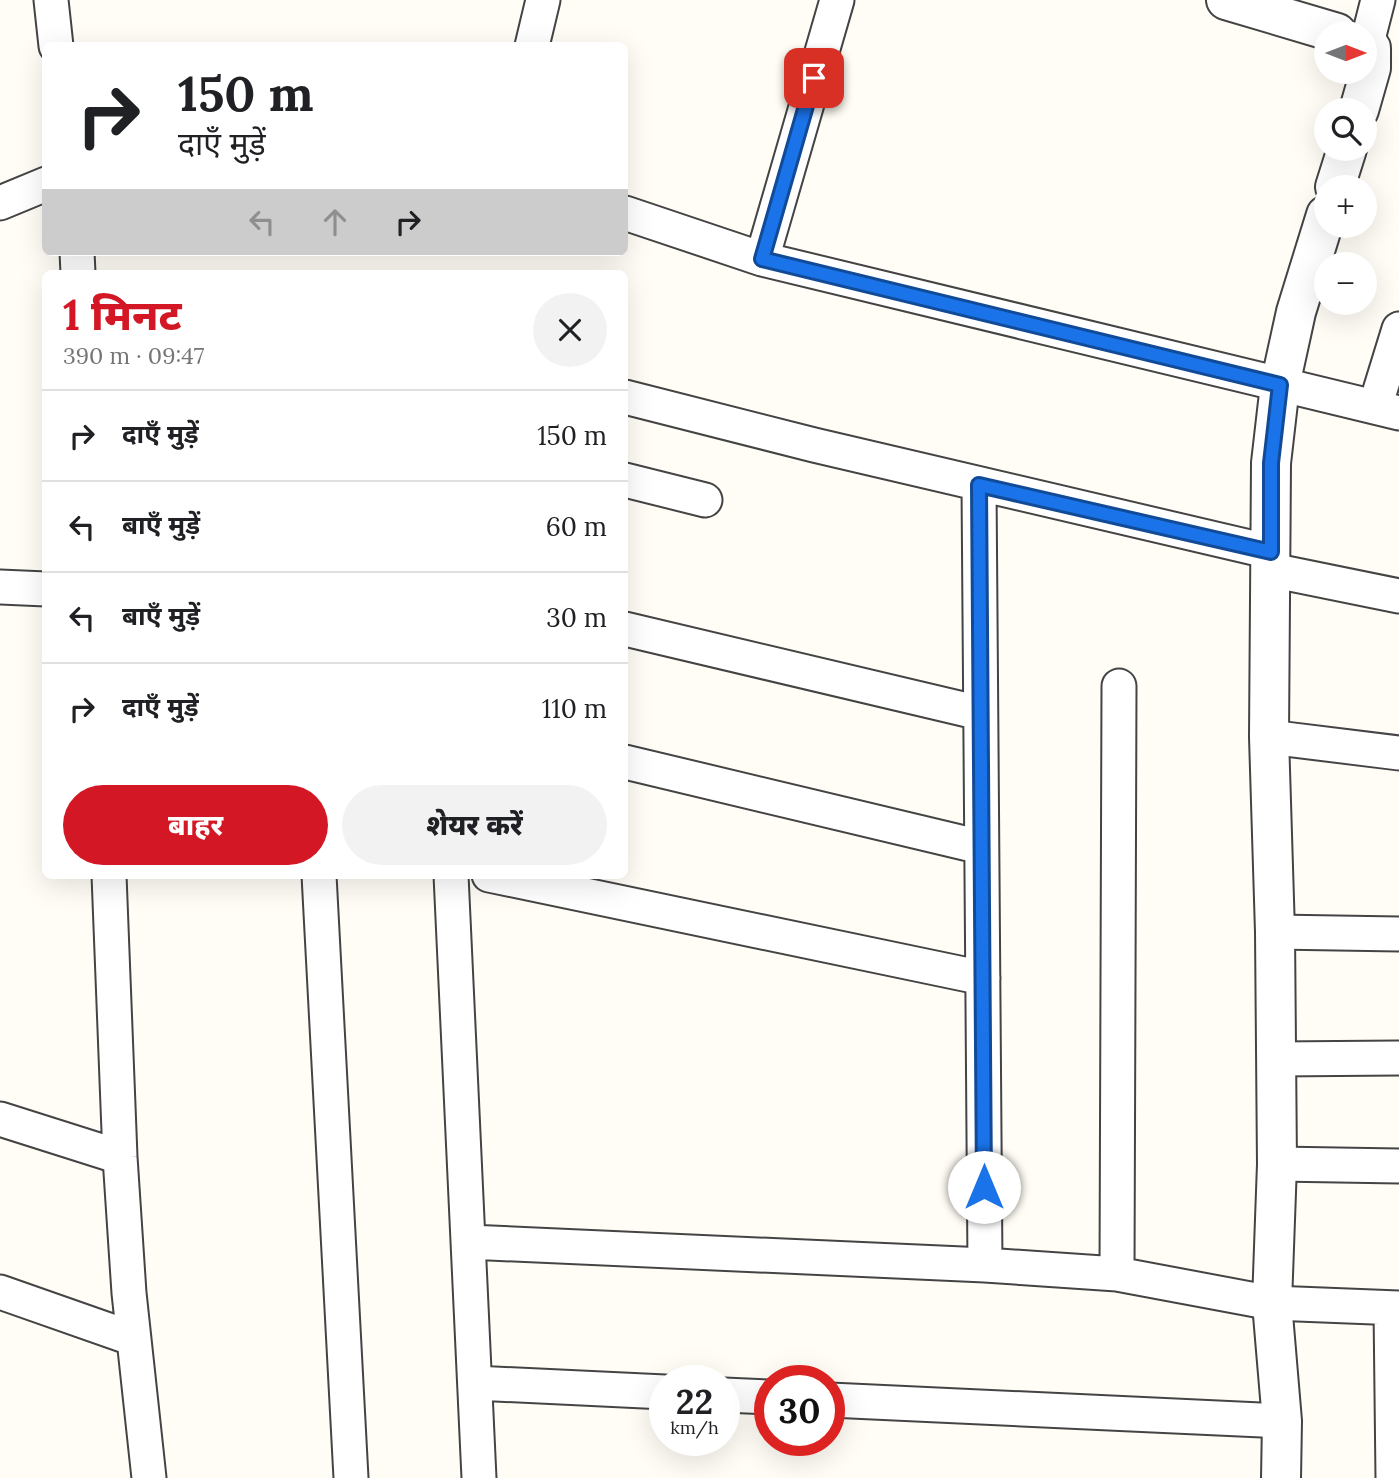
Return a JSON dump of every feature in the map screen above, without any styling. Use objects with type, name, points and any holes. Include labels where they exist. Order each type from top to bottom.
[{"type":"street","points":[[51,0],[56,42]]},
{"type":"street","points":[[533,42],[543,0]]},
{"type":"street","points":[[762,259],[837,0]]},
{"type":"street","points":[[1226,0],[1314,26]]},
{"type":"street","points":[[1366,21],[1378,0]]},
{"type":"street","points":[[0,203],[42,186]]},
{"type":"street","points":[[628,214],[762,259],[1387,410],[1399,329]]},
{"type":"street","points":[[1281,1478],[1282,1420],[1272,1303],[1277,1164],[1275,932],[1269,737],[1271,463],[1280,385],[1296,312],[1319,238]]},
{"type":"street","points":[[628,398],[979,485],[1399,596]]},
{"type":"street","points":[[628,481],[705,500]]},
{"type":"street","points":[[979,485],[985,1265]]},
{"type":"street","points":[[0,587],[42,589]]},
{"type":"street","points":[[628,630],[980,713]]},
{"type":"street","points":[[1117,1274],[1119,686]]},
{"type":"street","points":[[1269,737],[1399,753]]},
{"type":"street","points":[[628,763],[981,847]]},
{"type":"street","points":[[109,879],[120,1157],[134,1339],[149,1478]]},
{"type":"street","points":[[318,879],[351,1478]]},
{"type":"street","points":[[452,879],[479,1478]]},
{"type":"street","points":[[508,879],[982,978]]},
{"type":"street","points":[[1275,932],[1399,934]]},
{"type":"street","points":[[1276,1059],[1399,1058]]},
{"type":"street","points":[[0,1119],[120,1157]]},
{"type":"street","points":[[1277,1164],[1399,1166]]},
{"type":"street","points":[[468,1242],[985,1265],[1117,1274],[1272,1303],[1395,1308],[1393,1478]]},
{"type":"street","points":[[0,1292],[134,1339]]},
{"type":"street","points":[[474,1383],[649,1391]]},
{"type":"street","points":[[845,1401],[1282,1420]]},
{"type":"route","points":[[814,78],[762,259],[1280,385],[1271,463],[1271,552],[979,485],[984,1187]]}]
